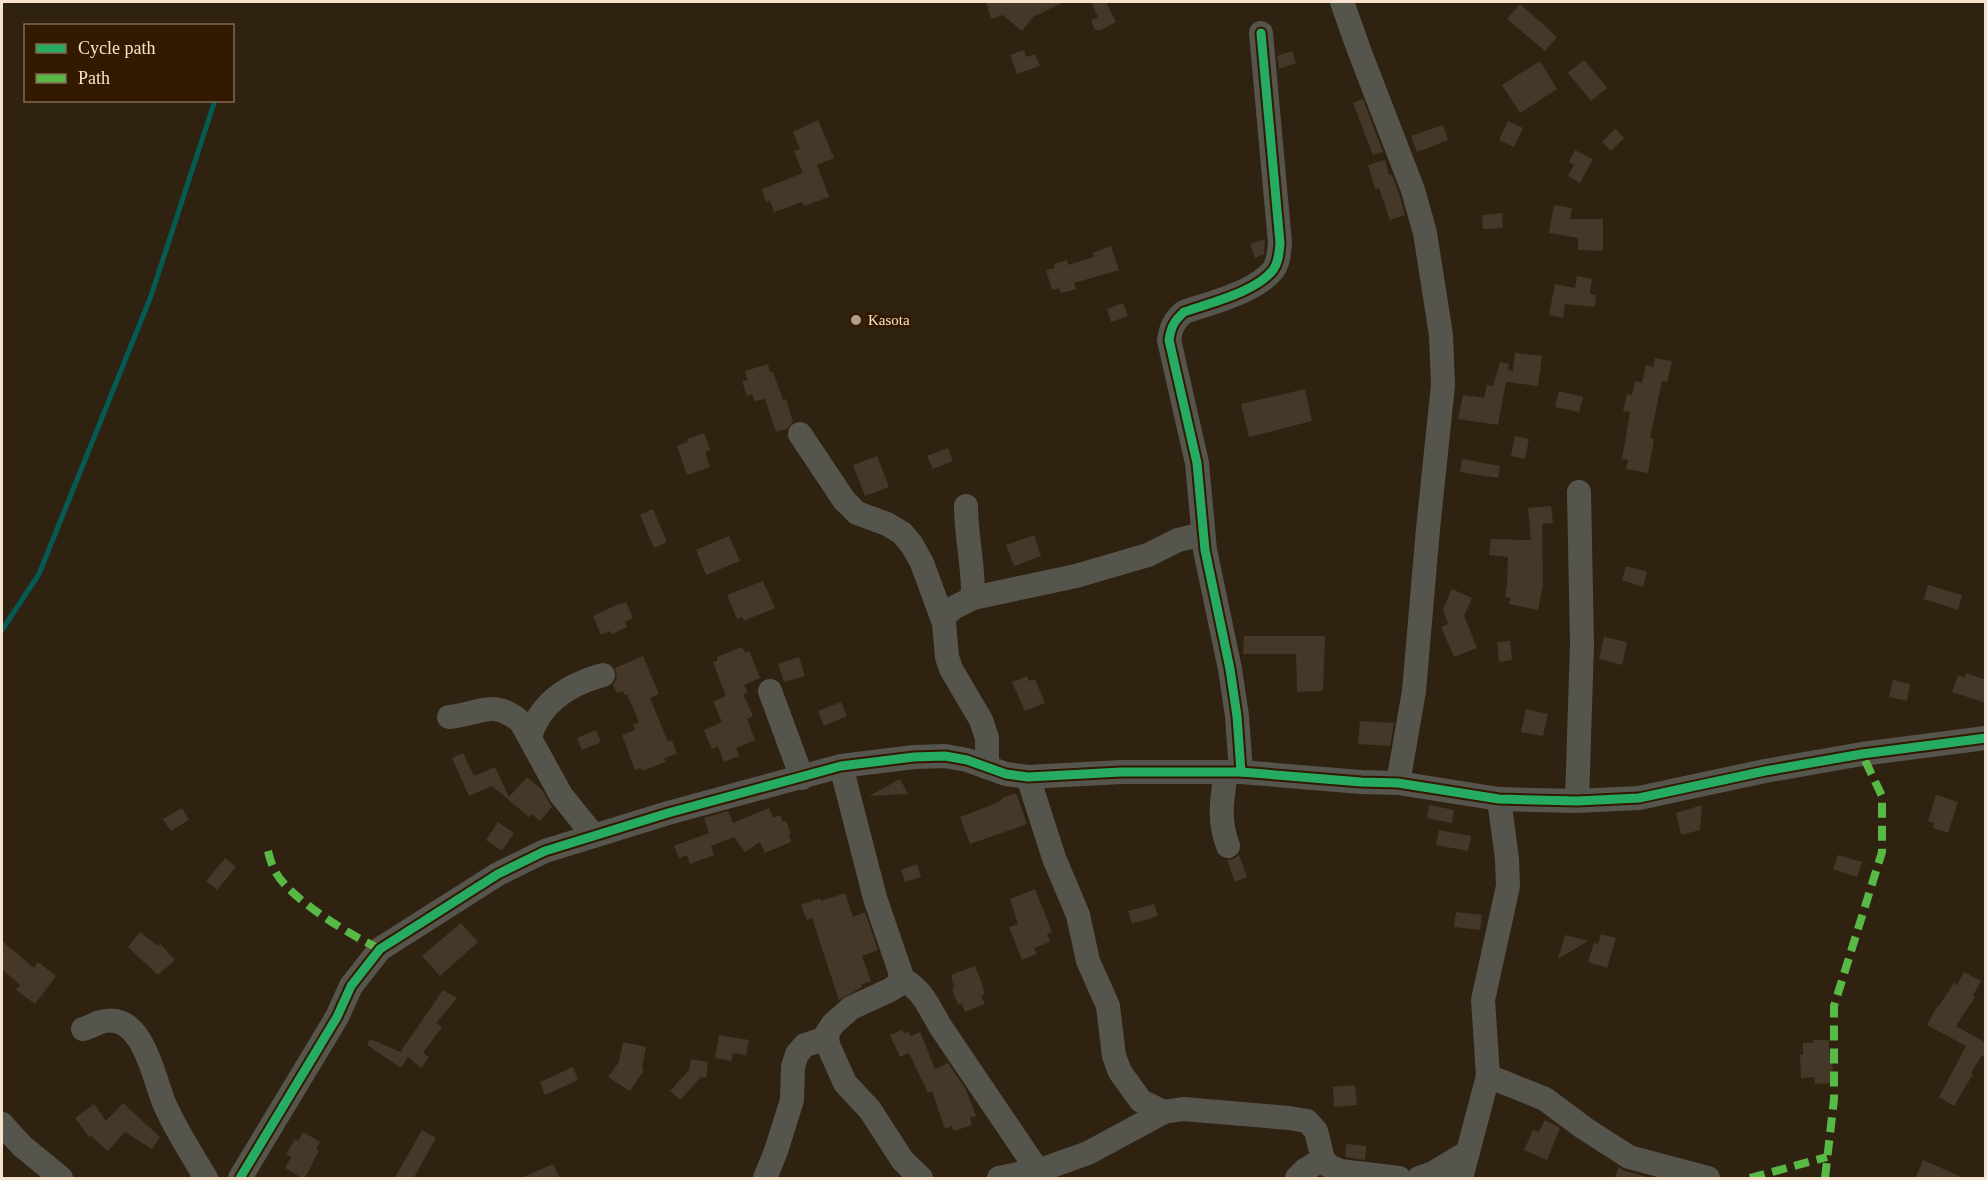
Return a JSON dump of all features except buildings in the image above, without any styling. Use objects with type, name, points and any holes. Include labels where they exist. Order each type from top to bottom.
[{"type":"street","points":[[1342,2],[1413,190],[1425,233],[1441,335],[1443,385],[1413,692],[1398,783]]},
{"type":"street","points":[[1227,846],[1220,810],[1234,772],[1237,716],[1230,669],[1204,550],[1197,463],[1169,340],[1170,329],[1175,320],[1184,312],[1253,286],[1273,270],[1278,260],[1280,243],[1261,33]]},
{"type":"street","points":[[800,434],[844,500],[857,513],[894,528],[912,545],[922,563],[942,618],[947,657],[951,669],[981,720],[987,738],[987,767]]},
{"type":"street","points":[[1176,541],[1187,510],[1199,489]]},
{"type":"street","points":[[1577,801],[1582,644],[1579,492]]},
{"type":"street","points":[[966,506],[974,598]]},
{"type":"street","points":[[942,618],[953,608],[974,598],[1040,585],[1110,566],[1148,555],[1176,541],[1203,534]]},
{"type":"street","points":[[531,737],[540,715],[557,696],[578,684],[603,675]]},
{"type":"street","points":[[770,691],[802,778]]},
{"type":"street","points":[[449,717],[500,708],[513,715],[531,737],[561,795],[594,836]]},
{"type":"street","points":[[240,1179],[338,1017],[351,986],[380,949],[521,861],[545,851],[668,813],[841,766],[914,757],[945,756],[967,760],[1006,774],[1028,777],[1120,772],[1234,772],[1398,783],[1499,799],[1577,801],[1640,798],[1775,769],[1862,754],[1986,738]]},
{"type":"street","points":[[841,766],[875,898],[899,968],[900,978],[898,985],[890,990],[850,1008],[830,1028],[827,1038],[828,1045],[846,1083],[870,1110],[903,1161],[921,1179]]},
{"type":"street","points":[[1028,777],[1054,858],[1078,915],[1088,961],[1108,1006],[1117,1064],[1141,1101],[1164,1112]]},
{"type":"street","points":[[1461,1179],[1488,1076],[1483,1000],[1508,886],[1499,799]]},
{"type":"street","points":[[900,978],[916,987],[1038,1171]]},
{"type":"street","points":[[84,1029],[105,1021],[120,1022],[144,1046],[166,1108],[206,1179]]},
{"type":"street","points":[[765,1179],[792,1100],[797,1054],[805,1045],[827,1038]]},
{"type":"street","points":[[1488,1076],[1545,1099],[1629,1158],[1708,1179]]},
{"type":"street","points":[[999,1179],[1038,1171],[1088,1153],[1164,1112],[1183,1109],[1307,1121],[1316,1131],[1323,1159],[1329,1166],[1340,1171],[1399,1179]]},
{"type":"street","points":[[2,1124],[28,1151],[61,1179]]},
{"type":"street","points":[[1419,1179],[1468,1152]]},
{"type":"street","points":[[1297,1179],[1305,1170],[1323,1159]]},
{"type":"waterway","points":[[2,630],[39,574],[151,296],[214,102]]},
{"type":"marked path","points":[[1825,1178],[1834,1099],[1834,1006],[1882,852],[1882,796],[1862,754]]},
{"type":"marked path","points":[[268,851],[276,873],[295,895],[338,926],[380,949]]},
{"type":"marked path","points":[[1750,1178],[1827,1157]]},
{"type":"cycle path","points":[[1241,772],[1237,716],[1230,669],[1205,550],[1197,463],[1169,340],[1174,324],[1184,312],[1232,296],[1256,285],[1273,270],[1278,260],[1280,243],[1261,33]]},
{"type":"cycle path","points":[[240,1178],[337,1017],[351,986],[380,949],[498,874],[545,851],[668,813],[841,766],[914,757],[945,756],[967,760],[1006,774],[1028,777],[1121,772],[1241,772],[1398,783],[1499,799],[1577,801],[1639,798],[1765,771],[1862,754],[1986,738]]},
{"type":"place","name":"Kasota","points":[[856,320]]}]
